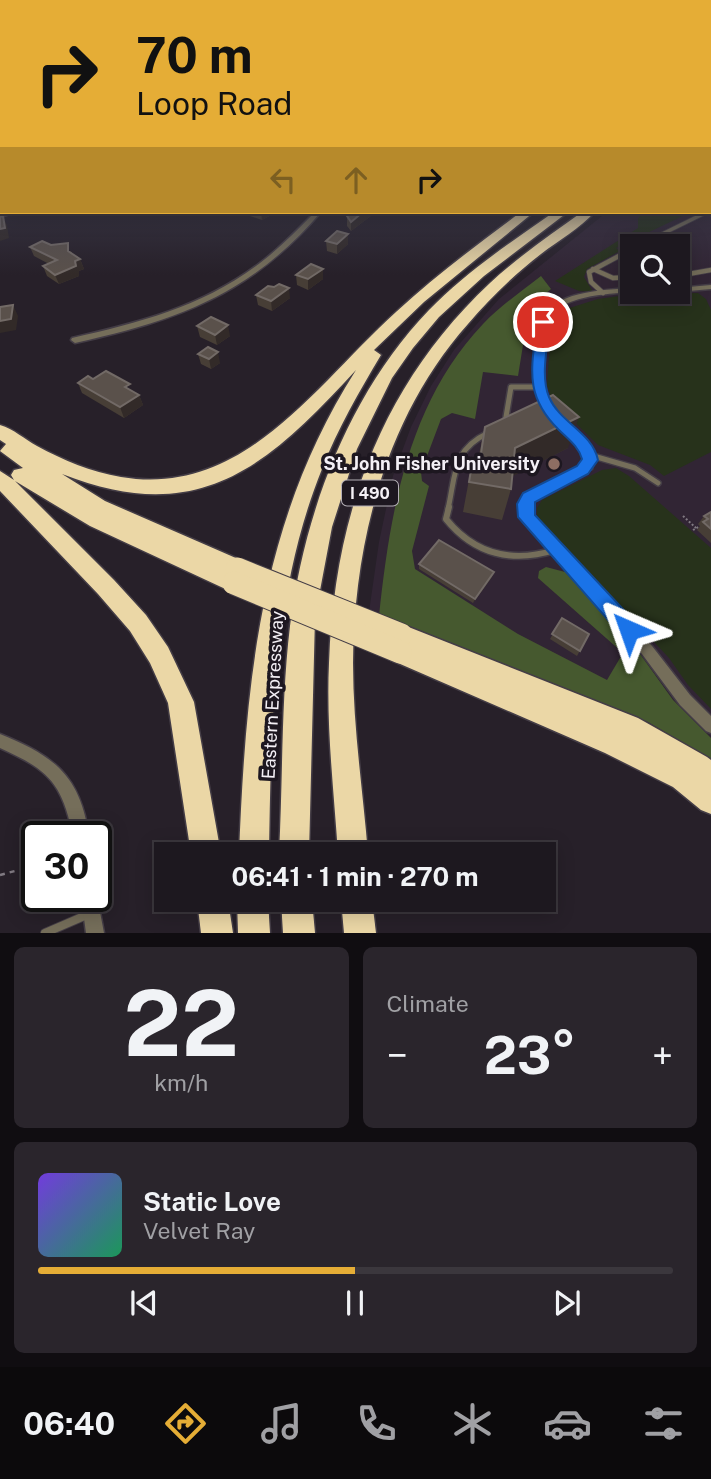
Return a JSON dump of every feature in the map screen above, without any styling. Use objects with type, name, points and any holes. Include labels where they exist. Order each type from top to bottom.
[{"type":"highway","points":[[0,430],[33,452],[75,474],[116,486],[166,488],[200,482],[231,470],[267,447],[395,320],[526,214]]},
{"type":"highway","name":"Eastern Expressway","points":[[294,842],[300,653],[305,606],[326,514],[351,445],[387,374],[433,315],[485,269],[559,214]]},
{"type":"highway","name":"I 490","points":[[352,842],[343,733],[341,661],[354,546],[381,455],[406,397],[431,359],[465,318],[523,262],[586,214]]},
{"type":"highway","points":[[254,842],[256,759],[265,655],[281,570],[298,510],[319,453],[346,397],[374,353],[411,308]]},
{"type":"highway","points":[[0,444],[98,507],[236,576]]},
{"type":"highway","points":[[0,460],[54,498],[152,547],[236,576],[401,644],[629,727],[711,778]]},
{"type":"highway","points":[[0,478],[106,587],[138,623],[159,655],[181,702],[204,842]]},
{"type":"highway","points":[[401,644],[683,777],[711,800]]},
{"type":"highway","points":[[214,912],[217,933]]},
{"type":"highway","points":[[253,912],[254,933]]},
{"type":"highway","points":[[298,912],[299,933]]},
{"type":"highway","points":[[358,912],[360,933]]},
{"type":"street","points":[[75,340],[164,319],[223,292],[274,256],[316,214]]},
{"type":"street","points":[[690,289],[711,287]]},
{"type":"street","points":[[620,291],[566,302],[548,314],[542,330],[538,387],[546,407],[583,444],[590,455],[588,466],[583,470],[537,493],[526,504],[527,517],[647,649],[685,700],[711,726]]},
{"type":"street","points":[[0,741],[49,765],[62,779],[72,797],[78,821]]},
{"type":"street","points":[[92,912],[95,933]]},
{"type":"lane","points":[[662,234],[703,214]]},
{"type":"lane","points":[[603,293],[588,276],[593,269],[620,255]]},
{"type":"lane","points":[[593,269],[613,278],[620,278]]},
{"type":"lane","points":[[690,274],[711,271]]},
{"type":"lane","points":[[502,426],[512,387],[538,387]]},
{"type":"lane","points":[[492,431],[473,440],[460,454],[446,519],[454,530],[469,540],[507,557],[525,558],[555,550]]},
{"type":"lane","points":[[590,455],[635,468],[658,483]]},
{"type":"lane","points":[[45,933],[78,912]]},
{"type":"path","points":[[683,516],[696,528]]},
{"type":"path","points":[[0,875],[21,869]]},
{"type":"shaded area","name":"St. John Fisher University","points":[[605,214],[711,214],[711,759],[648,722],[369,612],[379,542],[393,476],[411,427],[431,386],[454,350],[499,299]]},
{"type":"green space","points":[[641,214],[687,214],[645,234],[629,234],[638,228]]},
{"type":"green space","points":[[620,239],[620,246],[616,248],[620,251],[587,269],[584,277],[593,292],[579,291],[555,281]]},
{"type":"green space","points":[[541,276],[551,289],[529,308],[518,376],[483,372],[475,419],[452,413],[441,419],[421,472],[422,481],[429,486],[412,551],[415,569],[518,634],[607,680],[623,653],[538,578],[539,571],[546,567],[565,572],[640,654],[673,700],[711,738],[711,759],[648,722],[379,616],[397,499],[420,424],[437,388],[457,355],[483,324]]},
{"type":"green space","points":[[690,293],[698,293],[706,299],[711,310],[711,452],[664,476],[650,465],[598,445],[552,400],[547,385],[551,326],[563,310],[598,299],[620,296],[620,304],[690,304]]},
{"type":"green space","points":[[616,468],[629,476],[711,548],[711,709],[688,685],[669,658],[537,517],[537,508],[542,500],[602,470]]},
{"type":"building","points":[[350,214],[361,214],[351,222],[347,216]]},
{"type":"building","points":[[3,216],[5,228],[0,229],[0,217]]},
{"type":"building","points":[[337,231],[348,234],[337,244],[326,241]]},
{"type":"building","points":[[42,241],[51,245],[68,243],[68,251],[80,259],[75,261],[76,266],[55,275],[43,266],[57,260],[30,247]]},
{"type":"building","points":[[311,264],[323,269],[308,279],[296,275]]},
{"type":"building","points":[[279,284],[289,288],[271,301],[256,295],[268,286]]},
{"type":"building","points":[[13,305],[11,319],[0,321],[0,307]]},
{"type":"building","points":[[211,317],[228,325],[215,335],[197,326]]},
{"type":"building","points":[[208,347],[218,352],[209,359],[198,354]]},
{"type":"building","points":[[106,371],[130,384],[125,387],[139,395],[120,407],[78,383],[88,376],[93,379]]},
{"type":"building","points":[[553,395],[579,417],[515,448],[511,489],[469,482],[473,458],[480,460],[485,427]]},
{"type":"building","points":[[711,512],[711,529],[703,522],[708,519],[704,516]]},
{"type":"building","points":[[439,540],[494,572],[475,599],[419,564]]},
{"type":"building","points":[[562,618],[589,634],[580,651],[552,634]]},
{"type":"place","name":"St. John Fisher University","points":[[554,464]]},
{"type":"route","points":[[543,322],[538,380],[541,397],[553,415],[587,449],[590,460],[583,470],[529,498],[525,510],[530,523],[629,630]]}]
